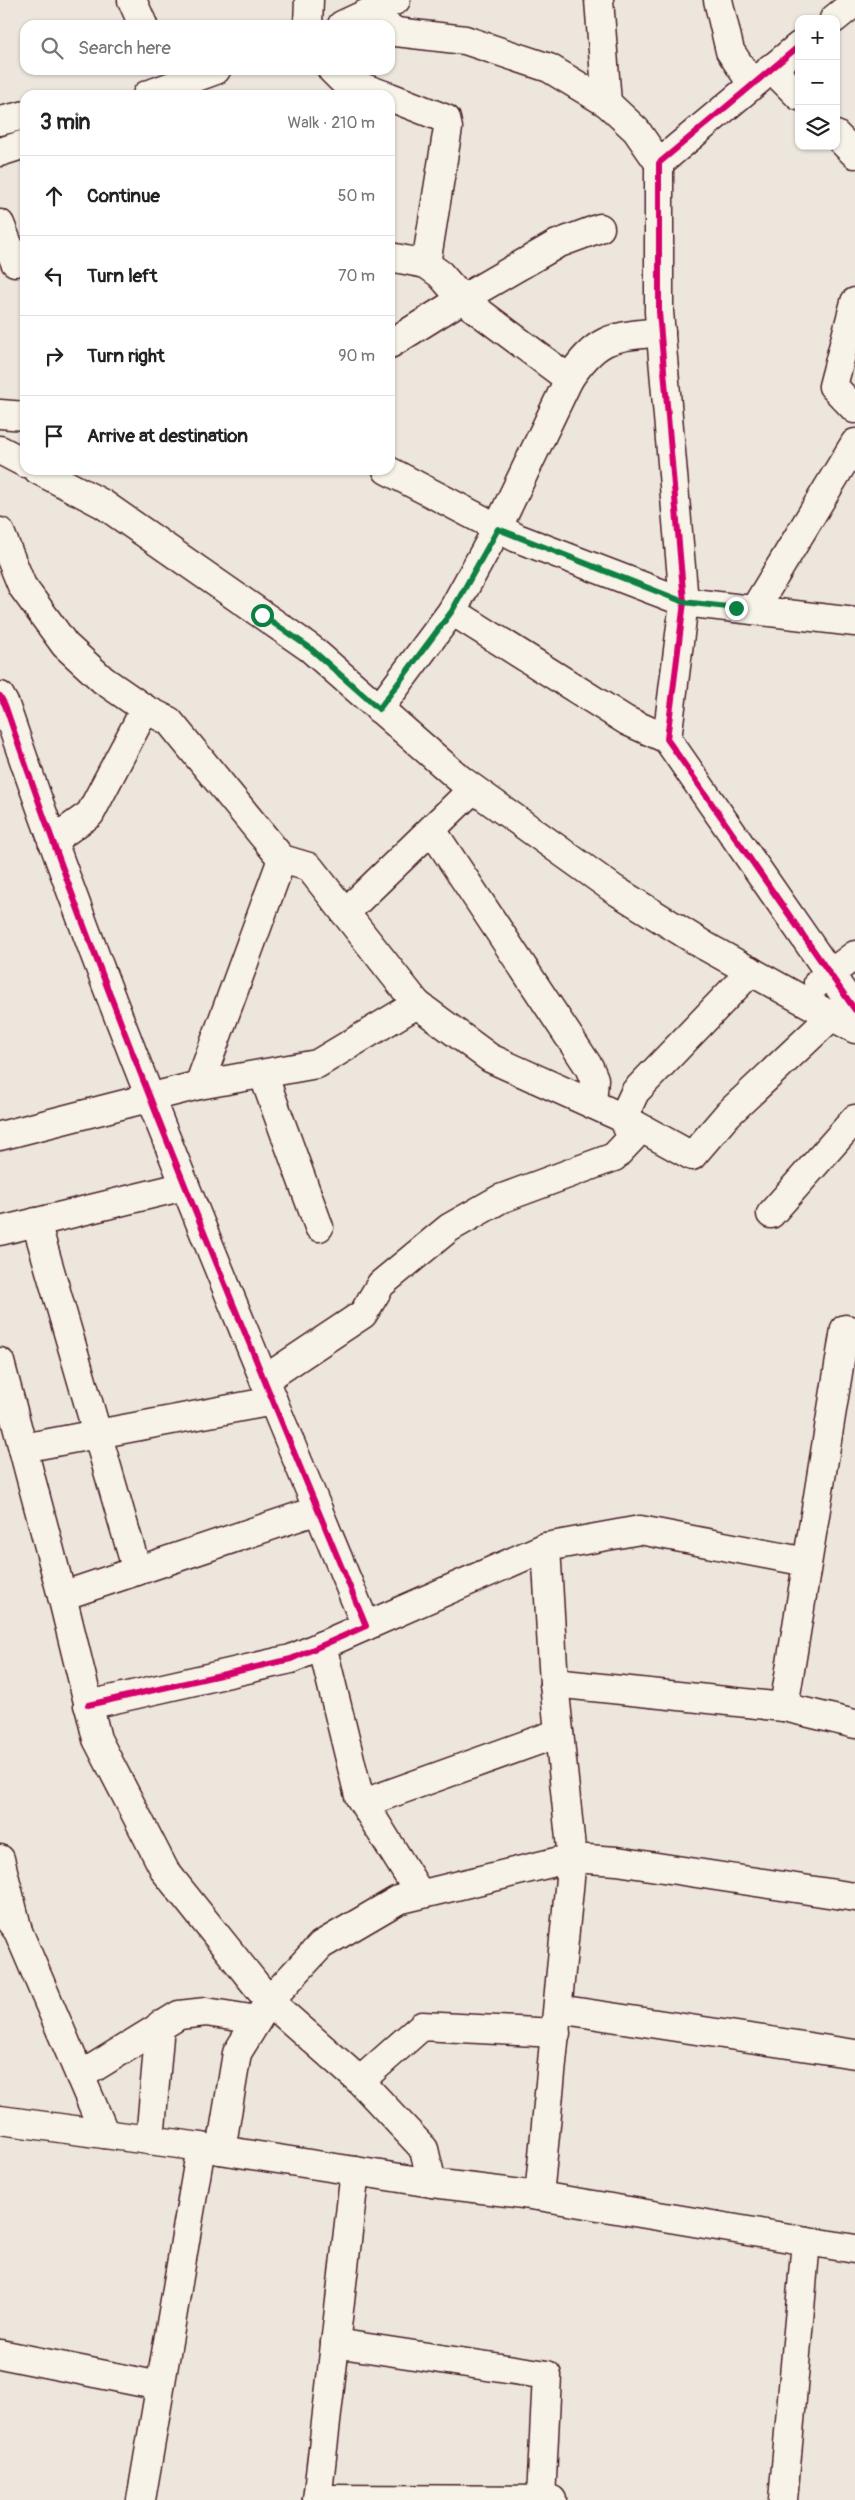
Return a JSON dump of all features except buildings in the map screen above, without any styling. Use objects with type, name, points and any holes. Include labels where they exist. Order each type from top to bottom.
[{"type":"street","points":[[132,0],[141,20]]},
{"type":"street","points":[[308,20],[309,0]]},
{"type":"street","points":[[383,20],[396,0]]},
{"type":"street","points":[[599,0],[607,103]]},
{"type":"street","points":[[718,0],[730,51],[762,76],[795,94]]},
{"type":"street","points":[[395,31],[465,40],[550,68],[607,103],[636,130],[659,163],[661,332],[684,602],[667,739]]},
{"type":"street","points":[[659,163],[795,49]]},
{"type":"street","points":[[337,75],[342,80],[370,90]]},
{"type":"street","points":[[157,90],[170,84],[210,80]]},
{"type":"street","points":[[395,99],[446,119],[448,128],[426,264]]},
{"type":"street","points":[[0,121],[20,116]]},
{"type":"street","points":[[840,139],[855,154]]},
{"type":"street","points":[[0,152],[20,146]]},
{"type":"street","points":[[0,224],[13,261]]},
{"type":"street","points":[[395,341],[462,299],[557,244],[600,228]]},
{"type":"street","points":[[395,258],[426,264],[440,274],[462,299],[570,379]]},
{"type":"street","points":[[855,302],[833,386],[855,408]]},
{"type":"street","points":[[379,709],[452,611],[498,529],[570,379],[585,356],[601,344],[622,336],[661,332]]},
{"type":"street","points":[[0,414],[20,416]]},
{"type":"street","points":[[754,610],[855,443]]},
{"type":"street","points":[[0,450],[20,460]]},
{"type":"street","points":[[395,474],[498,529],[684,602],[855,622]]},
{"type":"street","points":[[48,475],[103,504],[310,648],[474,789],[614,890],[799,998],[847,1018]]},
{"type":"street","points":[[0,532],[22,586],[65,644],[103,680],[145,709],[169,721],[282,859],[309,867],[417,1004],[490,1058],[623,1118],[692,1156],[728,1114],[847,1018]]},
{"type":"street","points":[[452,611],[627,721],[667,739],[831,973],[847,1018]]},
{"type":"street","points":[[0,696],[6,705],[52,841],[150,1098],[366,1626]]},
{"type":"street","points":[[52,841],[90,814],[145,709]]},
{"type":"street","points":[[345,913],[474,789]]},
{"type":"street","points":[[432,830],[589,1067],[594,1079],[592,1104]]},
{"type":"street","points":[[199,1085],[282,859]]},
{"type":"street","points":[[799,998],[855,955]]},
{"type":"street","points":[[23,1448],[97,1434],[268,1390],[363,1314],[381,1284],[449,1228],[500,1199],[614,1157],[632,1138],[623,1118],[635,1092],[751,971]]},
{"type":"street","points":[[0,1136],[199,1085],[317,1064],[417,1004]]},
{"type":"street","points":[[263,1074],[319,1227]]},
{"type":"street","points":[[772,1214],[855,1119]]},
{"type":"street","points":[[0,1231],[185,1186]]},
{"type":"street","points":[[36,1222],[137,1571]]},
{"type":"street","points":[[784,1707],[845,1329],[855,1331]]},
{"type":"street","points":[[0,1362],[62,1596],[97,1739],[165,1871],[263,2010],[360,2081],[424,2149],[432,2183]]},
{"type":"street","points":[[62,1596],[318,1510]]},
{"type":"street","points":[[88,1705],[291,1659],[546,1547],[640,1530],[807,1562]]},
{"type":"street","points":[[539,2196],[572,1858],[554,1683],[546,1547]]},
{"type":"street","points":[[322,1645],[359,1796],[420,1894]]},
{"type":"street","points":[[554,1683],[784,1707],[855,1724]]},
{"type":"street","points":[[364,1802],[559,1733]]},
{"type":"street","points":[[0,1858],[18,1931],[105,2134]]},
{"type":"street","points":[[141,2500],[160,2386],[211,2149],[237,2053],[263,2010],[321,1945],[398,1900],[572,1858],[617,1861],[855,1897]]},
{"type":"street","points":[[0,1908],[18,1931]]},
{"type":"street","points":[[80,2076],[179,2015],[263,2010]]},
{"type":"street","points":[[360,2081],[422,2026],[557,2021],[855,2054]]},
{"type":"street","points":[[150,2140],[160,2025]]},
{"type":"street","points":[[0,2120],[150,2140],[432,2183],[539,2196],[855,2249]]},
{"type":"street","points":[[335,2343],[547,2375],[546,2500],[317,2499],[335,2343],[355,2171]]},
{"type":"street","points":[[783,2500],[806,2241]]},
{"type":"street","points":[[0,2354],[160,2386]]},
{"type":"cycle path","points":[[795,49],[659,163],[659,312],[684,602],[667,739],[855,1010]]},
{"type":"cycle path","points":[[0,696],[5,705],[88,938],[178,1168],[366,1626],[291,1659],[88,1705]]},
{"type":"route","points":[[262,615],[310,648],[379,709],[452,611],[498,529],[684,602],[736,608]]}]
